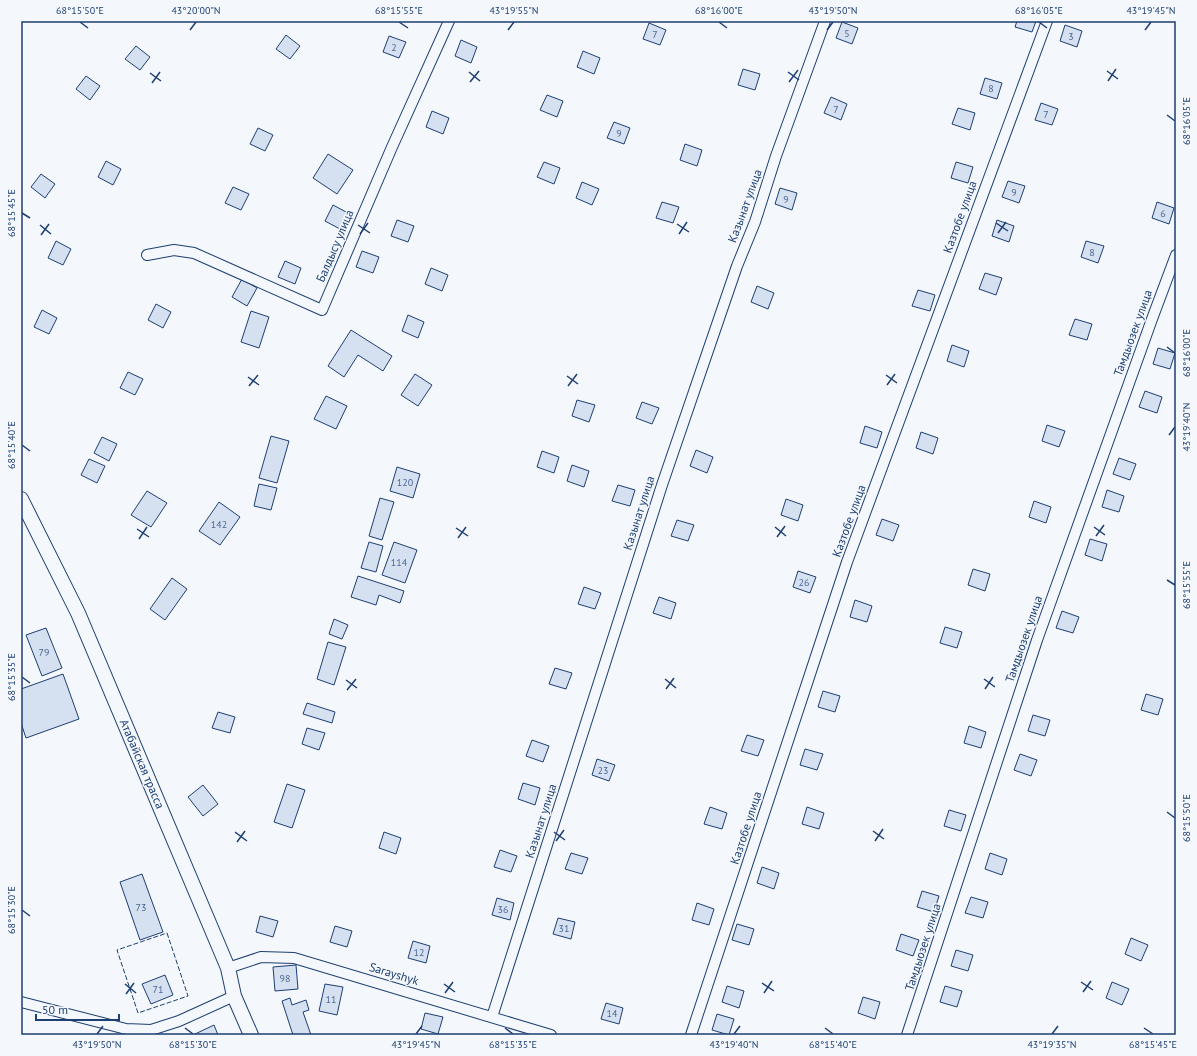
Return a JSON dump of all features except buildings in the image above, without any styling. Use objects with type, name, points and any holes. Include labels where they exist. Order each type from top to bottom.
[{"type":"main road","name":"Атабайская трасса","points":[[21,499],[78,613],[228,968],[234,996],[251,1035]]},
{"type":"street","name":"Балдысу улица","points":[[147,255],[174,250],[194,253],[322,310],[392,147],[449,21]]},
{"type":"street","name":"Казынат улица","points":[[492,1017],[662,485],[737,266],[755,222],[776,156],[825,21]]},
{"type":"street","name":"Казтобе улица","points":[[691,1035],[847,562],[1047,21]]},
{"type":"street","name":"Тамдыозек улица","points":[[907,1035],[1037,640],[1149,326],[1176,255]]},
{"type":"street","name":"Sarayshyk","points":[[228,968],[261,957],[294,958],[551,1035]]},
{"type":"street","points":[[21,1002],[126,1029],[151,1030],[180,1021],[234,996]]},
{"type":"fence","points":[[167,933],[188,996],[138,1013],[117,950],[167,933]]}]
